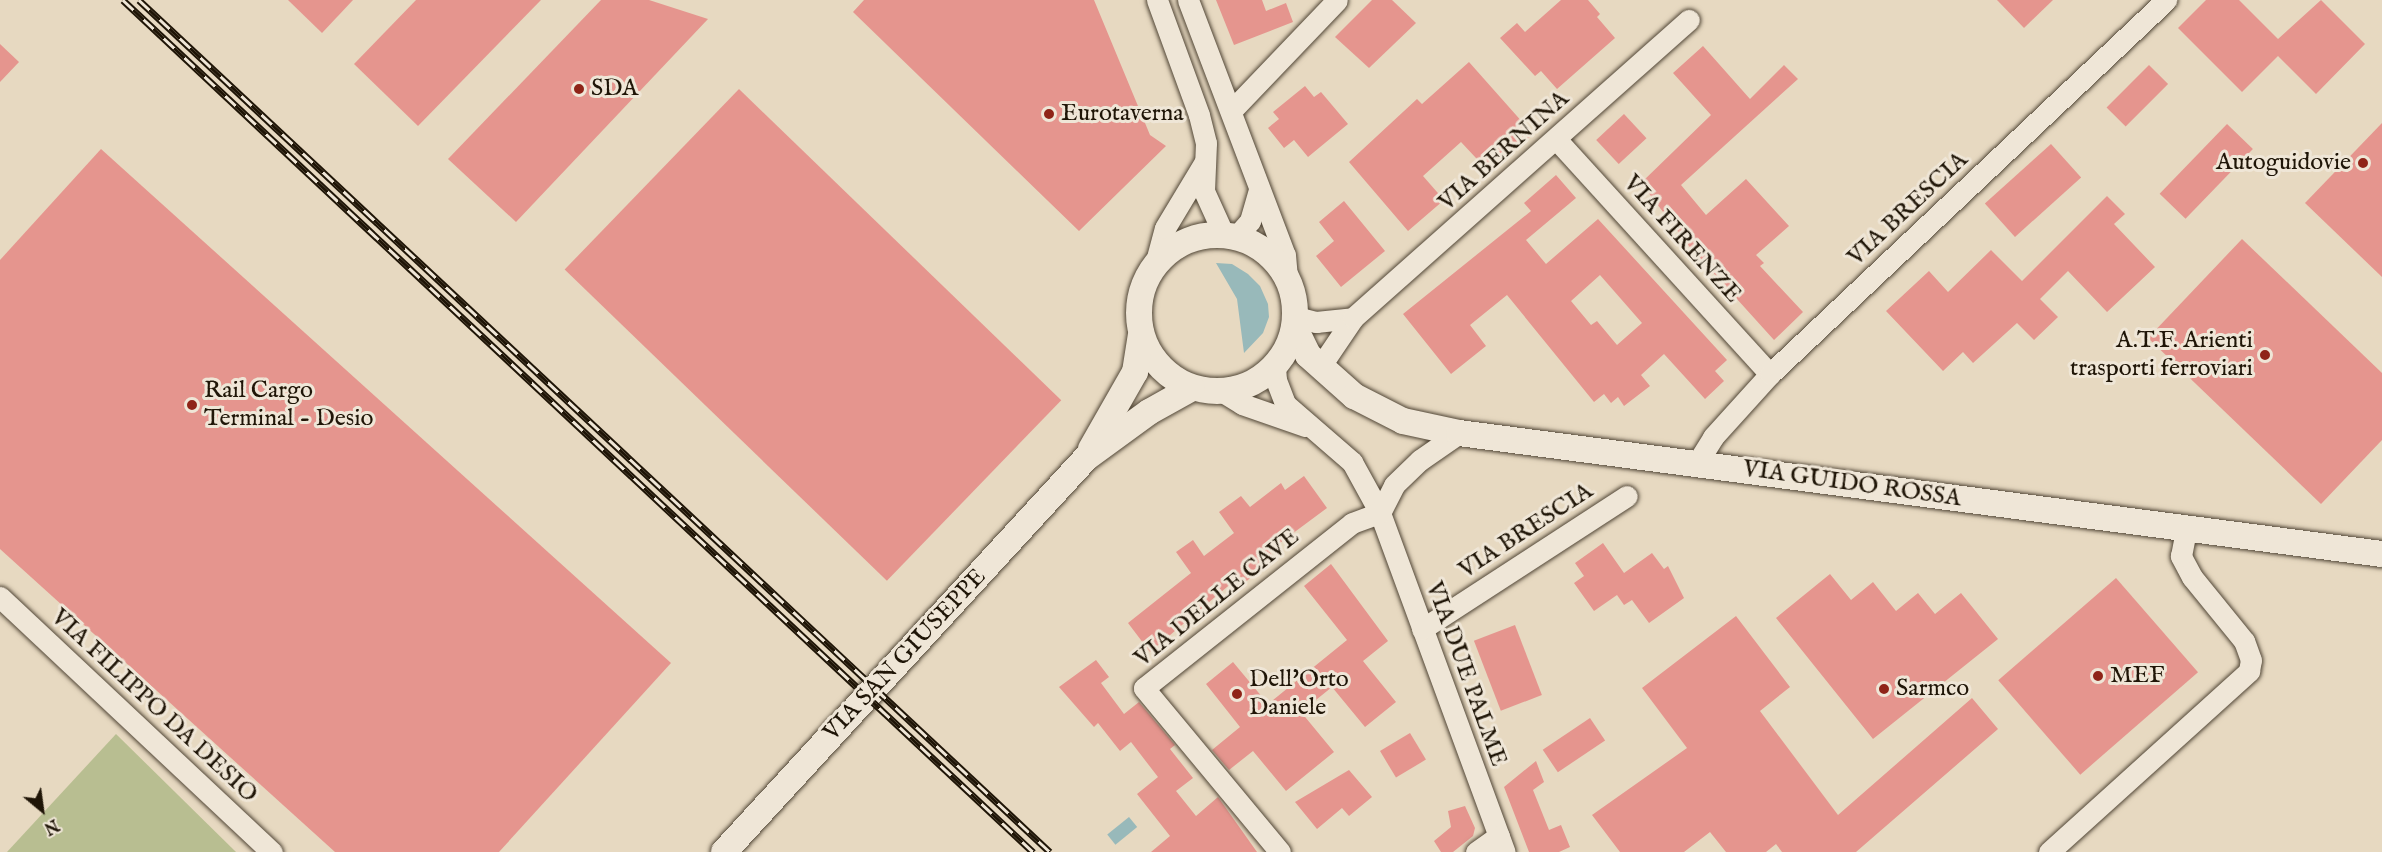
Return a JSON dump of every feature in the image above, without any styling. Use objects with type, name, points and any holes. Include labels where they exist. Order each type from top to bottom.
[{"type":"street","points":[[1157,0],[1199,115],[1206,143],[1204,190],[1230,236]]},
{"type":"street","points":[[1188,0],[1285,255],[1295,322],[1276,365],[1261,379],[1223,392],[1192,388],[1165,372],[1151,356],[1141,333],[1142,292],[1155,265],[1165,228],[1204,163]]},
{"type":"street","points":[[1231,111],[1337,0]]},
{"type":"street","name":"VIA BRESCIA","points":[[1697,464],[1713,437],[1770,374],[2166,0]]},
{"type":"street","name":"VIA BERNINA","points":[[1326,373],[1353,318],[1689,20]]},
{"type":"street","name":"VIA FIRENZE","points":[[1556,139],[1770,374]]},
{"type":"street","points":[[1230,236],[1250,221],[1259,189]]},
{"type":"street","points":[[1155,265],[1185,242],[1230,236],[1263,249],[1287,276]]},
{"type":"street","points":[[1295,322],[1353,318]]},
{"type":"street","name":"VIA GUIDO ROSSA","points":[[1295,322],[1300,342],[1326,373],[1386,414],[1459,433],[2382,554]]},
{"type":"street","name":"VIA SAN GIUSEPPE","points":[[1086,458],[1135,372],[1141,333]]},
{"type":"street","name":"VIA GUIDO ROSSA","points":[[1276,365],[1326,373]]},
{"type":"street","name":"VIA DUE PALME","points":[[1276,365],[1276,380],[1285,404],[1352,462],[1380,513],[1502,844]]},
{"type":"street","name":"VIA SAN GIUSEPPE","points":[[724,852],[1086,458],[1149,412],[1192,388]]},
{"type":"street","name":"VIA DUE PALME","points":[[1223,392],[1242,404],[1317,430]]},
{"type":"street","points":[[1380,513],[1394,485],[1420,459],[1459,433]]},
{"type":"street","name":"VIA BRESCIA","points":[[1422,629],[1627,496]]},
{"type":"street","name":"VIA DELLE CAVE","points":[[1280,852],[1144,688],[1352,523],[1380,513]]},
{"type":"street","points":[[2049,852],[2249,671],[2251,660],[2244,641],[2192,577],[2181,556],[2186,530]]},
{"type":"street","name":"VIA FILIPPO DA DESIO","points":[[0,597],[272,852]]},
{"type":"street","points":[[1476,852],[1502,844]]},
{"type":"green space","points":[[116,734],[236,852],[7,852]]},
{"type":"water","points":[[1216,263],[1232,264],[1248,274],[1260,286],[1268,304],[1269,317],[1263,333],[1244,353],[1237,299]]},
{"type":"water","points":[[1129,817],[1137,827],[1115,845],[1107,835]]},
{"type":"building","points":[[288,0],[353,0],[322,33]]},
{"type":"building","points":[[416,0],[541,0],[418,126],[354,64]]},
{"type":"building","name":"SDA","points":[[601,0],[649,0],[708,19],[516,222],[448,159]]},
{"type":"building","name":"Eurotaverna","points":[[864,0],[1094,0],[1150,135],[1166,146],[1079,231],[853,12]]},
{"type":"building","points":[[1216,0],[1262,0],[1266,11],[1286,3],[1293,22],[1234,45]]},
{"type":"building","points":[[1372,0],[1392,0],[1416,23],[1369,68],[1335,37]]},
{"type":"building","points":[[1561,0],[1588,0],[1600,14],[1597,17],[1615,38],[1557,89],[1541,71],[1535,76],[1500,38],[1517,23],[1525,32]]},
{"type":"building","points":[[1997,0],[2053,0],[2024,28]]},
{"type":"building","points":[[2206,0],[2239,0],[2278,39],[2321,0],[2365,44],[2316,94],[2278,56],[2242,92],[2178,28]]},
{"type":"building","points":[[0,44],[19,62],[0,82]]},
{"type":"building","points":[[1703,46],[1750,99],[1784,65],[1798,79],[1681,185],[1706,215],[1746,179],[1789,226],[1756,255],[1764,263],[1760,266],[1803,312],[1774,340],[1689,246],[1641,183],[1711,115],[1673,73]]},
{"type":"building","points":[[1469,62],[1533,134],[1490,173],[1461,142],[1423,176],[1444,200],[1408,231],[1349,162],[1417,99],[1422,104]]},
{"type":"building","points":[[2149,65],[2168,84],[2126,127],[2107,107]]},
{"type":"building","points":[[1305,86],[1314,97],[1321,92],[1348,124],[1308,157],[1294,140],[1284,148],[1268,128],[1279,119],[1273,112]]},
{"type":"building","points":[[739,89],[1061,400],[887,581],[565,270]]},
{"type":"building","points":[[1624,114],[1647,138],[1619,164],[1596,140]]},
{"type":"building","name":"Autoguidovie","points":[[2382,123],[2382,277],[2305,203]]},
{"type":"building","points":[[2227,124],[2253,149],[2186,219],[2160,194]]},
{"type":"building","points":[[2051,144],[2081,177],[2015,237],[1985,204]]},
{"type":"building","name":"Rail Cargo Terminal - Desio","points":[[101,149],[671,663],[499,852],[335,852],[0,549],[0,260]]},
{"type":"building","points":[[1556,175],[1576,198],[1526,240],[1546,264],[1598,219],[1727,360],[1715,371],[1724,381],[1705,399],[1664,354],[1641,375],[1650,386],[1624,406],[1618,397],[1611,403],[1604,394],[1594,402],[1507,295],[1470,325],[1486,346],[1451,374],[1403,314],[1531,211],[1524,203]],"holes":[[[1600,275],[1642,323],[1617,345],[1597,321],[1591,325],[1571,301]]]},
{"type":"building","points":[[2107,196],[2125,214],[2114,224],[2155,267],[2107,312],[2068,271],[2040,299],[2058,317],[2034,340],[2017,323],[1973,363],[1963,352],[1943,371],[1886,311],[1929,271],[1948,292],[1991,250],[2022,281]]},
{"type":"building","points":[[1344,201],[1385,251],[1341,287],[1316,256],[1334,241],[1319,222]]},
{"type":"building","name":"A.T.F. Arienti trasporti ferroviari","points":[[2242,239],[2382,373],[2382,440],[2321,504],[2148,338]]},
{"type":"building","points":[[1304,476],[1327,508],[1269,551],[1275,559],[1244,583],[1240,576],[1150,652],[1128,623],[1191,573],[1176,552],[1193,540],[1204,556],[1234,533],[1219,512],[1241,496],[1250,507],[1281,483],[1285,490]]},
{"type":"building","points":[[1603,543],[1624,573],[1652,553],[1664,569],[1668,566],[1684,598],[1649,623],[1632,600],[1624,605],[1617,595],[1594,611],[1574,583],[1584,576],[1575,563]]},
{"type":"building","points":[[1331,564],[1388,641],[1363,661],[1396,702],[1365,727],[1332,687],[1301,712],[1334,752],[1286,791],[1253,751],[1229,770],[1212,750],[1240,727],[1206,684],[1233,662],[1268,704],[1347,640],[1304,586]]},
{"type":"building","name":"Sarmco","points":[[1830,574],[1851,600],[1873,582],[1896,611],[1918,593],[1935,614],[1961,593],[1998,639],[1873,739],[1776,618]]},
{"type":"building","name":"MEF","points":[[2116,578],[2198,672],[2080,775],[1998,680]]},
{"type":"building","points":[[1736,616],[1790,687],[1760,711],[1838,815],[1972,698],[1998,729],[1856,852],[1782,852],[1776,844],[1766,852],[1726,852],[1710,832],[1684,852],[1620,852],[1592,815],[1687,748],[1642,688]]},
{"type":"building","points":[[1515,625],[1542,695],[1501,711],[1474,641]]},
{"type":"building","points":[[1096,660],[1109,677],[1101,683],[1124,714],[1139,702],[1175,745],[1170,749],[1193,778],[1176,791],[1196,816],[1218,797],[1257,852],[1151,852],[1170,836],[1137,794],[1158,777],[1131,742],[1120,751],[1098,723],[1094,727],[1059,687]]},
{"type":"building","points":[[1590,718],[1605,740],[1558,772],[1543,750]]},
{"type":"building","points":[[1410,733],[1426,760],[1396,778],[1380,751]]},
{"type":"building","points":[[1536,761],[1544,782],[1533,790],[1549,830],[1561,825],[1570,847],[1559,852],[1529,852],[1504,787]]},
{"type":"building","points":[[1349,770],[1372,797],[1349,816],[1342,808],[1317,829],[1295,802]]},
{"type":"building","points":[[1465,806],[1475,828],[1473,836],[1453,852],[1441,852],[1434,841],[1451,827],[1448,811]]},
{"type":"railway","points":[[123,0],[1033,852]]},
{"type":"railway","points":[[139,0],[1050,852]]},
{"type":"place","name":"SDA","points":[[579,89]]},
{"type":"place","name":"Eurotaverna","points":[[1049,114]]},
{"type":"place","name":"Autoguidovie","points":[[2363,163]]},
{"type":"place","name":"A.T.F. Arienti trasporti ferroviari","points":[[2265,355]]},
{"type":"place","name":"Rail Cargo Terminal - Desio","points":[[192,405]]},
{"type":"place","name":"MEF","points":[[2098,676]]},
{"type":"place","name":"Sarmco","points":[[1884,689]]},
{"type":"place","name":"Dell'Orto Daniele","points":[[1237,694]]}]
